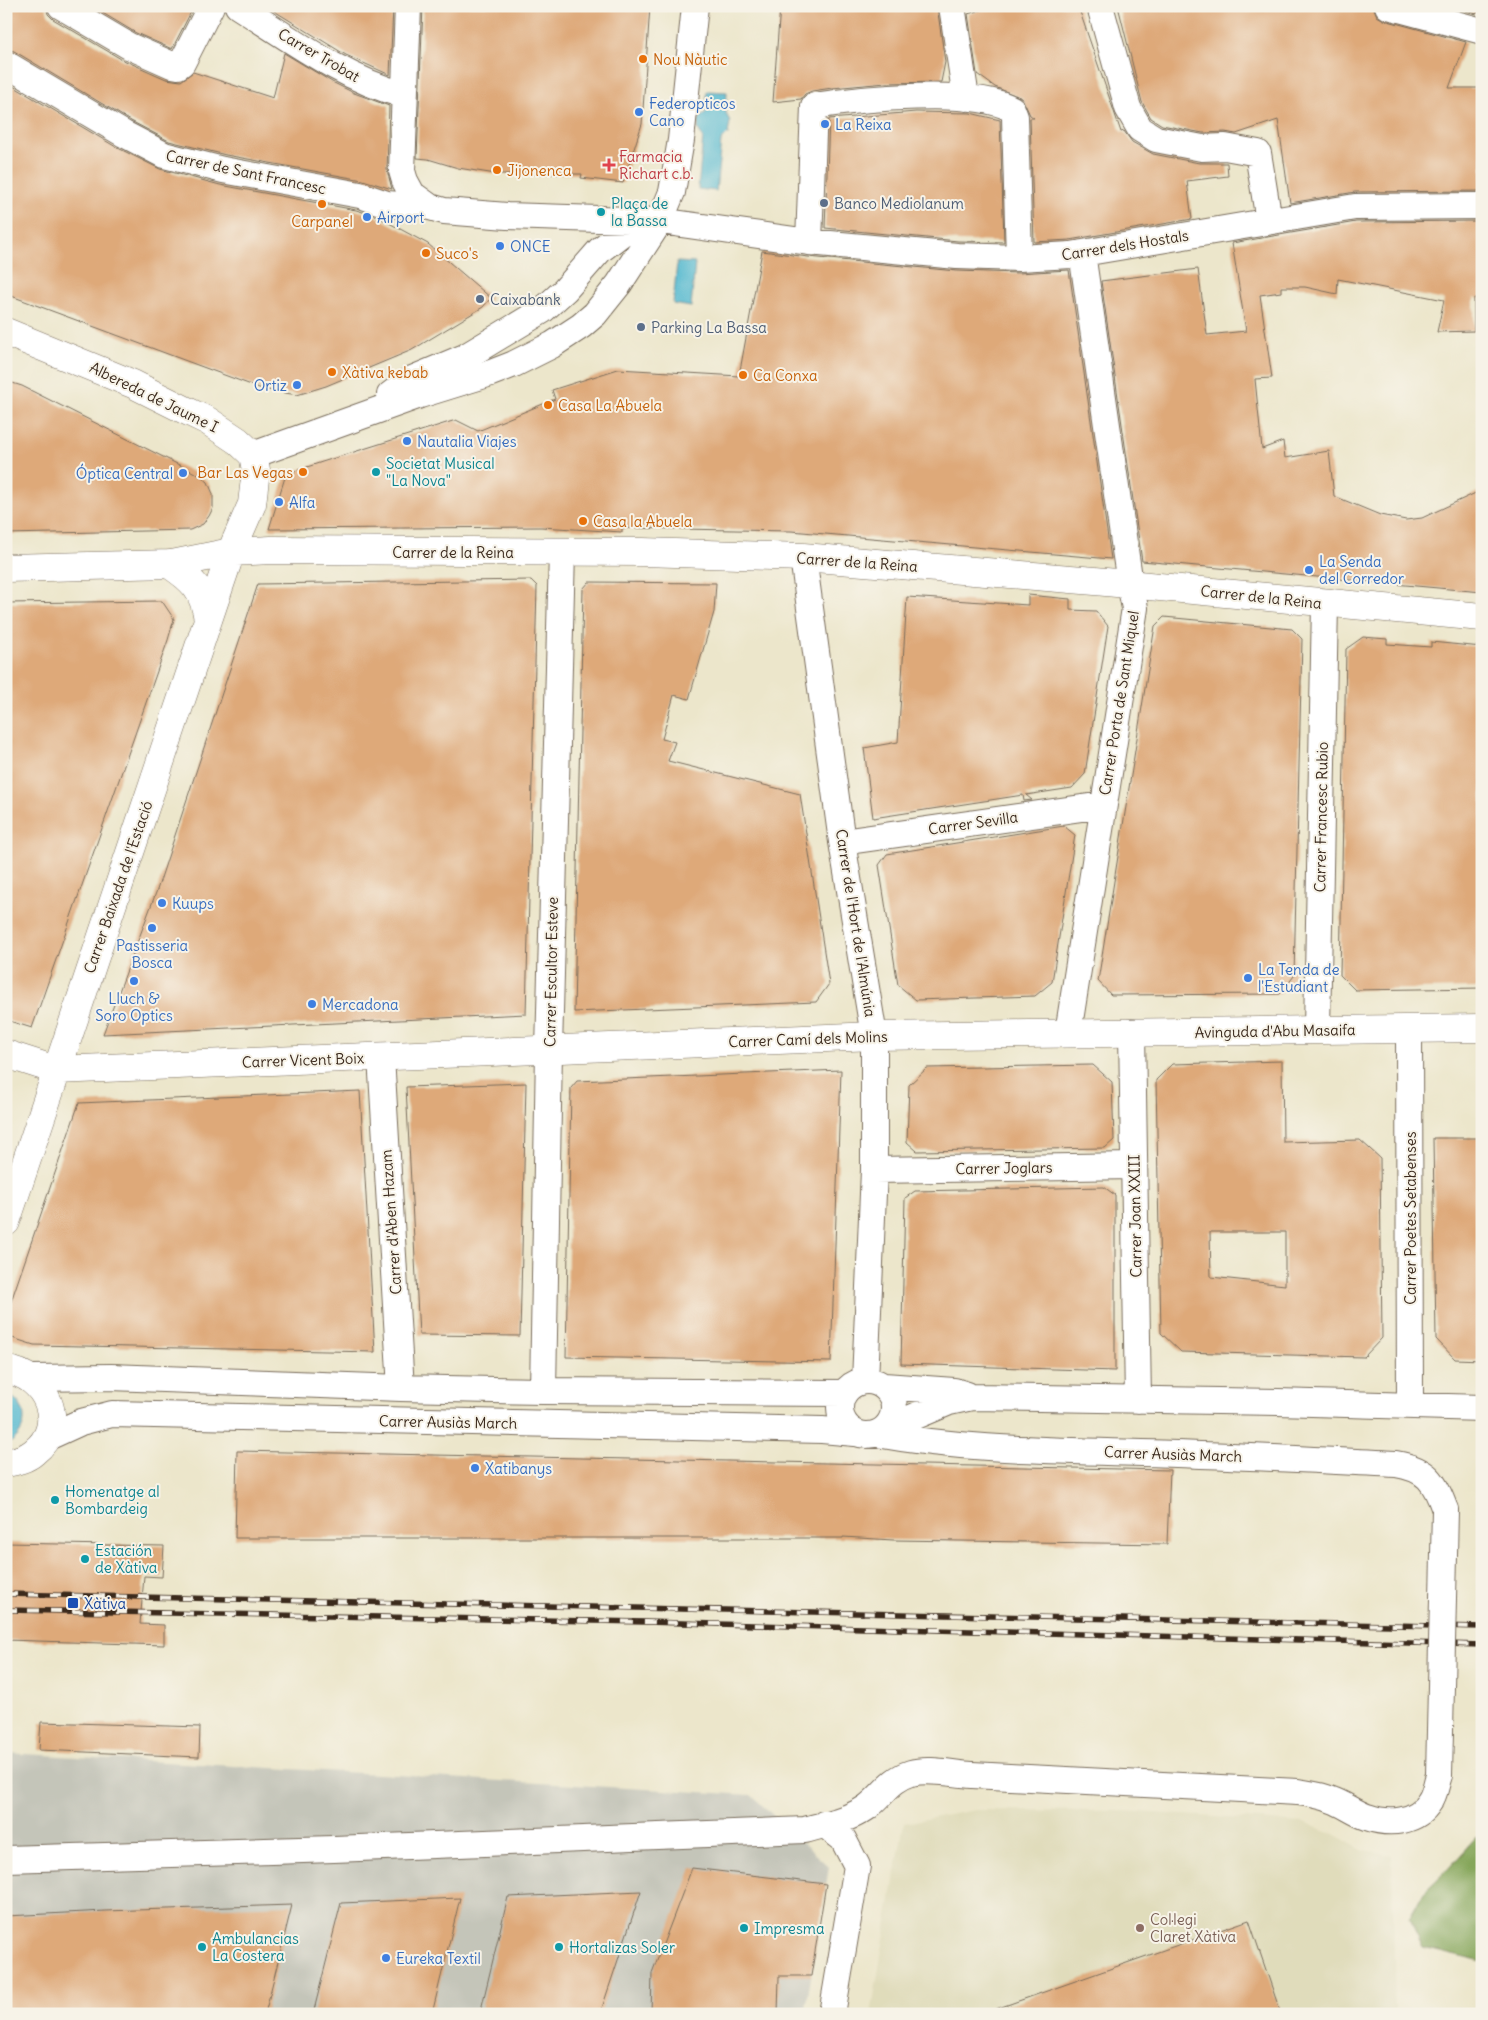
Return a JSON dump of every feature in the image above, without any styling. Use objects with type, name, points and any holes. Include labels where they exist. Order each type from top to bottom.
[{"type":"street","points":[[61,6],[129,46],[178,66],[182,63],[211,6]]},
{"type":"street","name":"Carrer Trobat","points":[[238,6],[299,45],[353,76],[404,95]]},
{"type":"street","points":[[408,6],[402,171],[408,189],[418,199],[430,207],[444,211],[508,216],[649,221]]},
{"type":"street","points":[[253,455],[514,364],[552,345],[581,326],[605,304],[649,221],[672,192],[677,170],[695,6]]},
{"type":"street","points":[[952,6],[966,98]]},
{"type":"street","points":[[1100,6],[1128,108],[1140,129],[1156,138],[1202,148],[1225,147],[1258,153],[1269,221]]},
{"type":"street","points":[[1388,6],[1482,31]]},
{"type":"street","name":"Carrer de Sant Francesc","points":[[6,64],[164,155],[224,170],[360,195],[387,204],[400,205],[418,199]]},
{"type":"street","points":[[809,242],[814,106],[895,97],[966,98],[999,103],[1012,109],[1015,117],[1019,258]]},
{"type":"street","name":"Carrer dels Hostals","points":[[649,221],[809,242],[957,256],[1041,258],[1356,208],[1482,206]]},
{"type":"street","points":[[362,416],[410,380],[465,357],[543,310],[565,290],[600,250],[649,221]]},
{"type":"street","name":"Carrer Porta de Sant Miquel","points":[[1068,1033],[1135,608],[1082,253]]},
{"type":"street","name":"Albereda de Jaume I","points":[[6,332],[133,384],[208,421],[238,441],[253,455]]},
{"type":"street","name":"Carrer Baixada de l'Estació","points":[[6,1222],[231,552],[252,504],[256,484],[253,455]]},
{"type":"street","name":"Carrer de la Reina","points":[[6,568],[169,564],[231,552],[277,550],[643,552],[803,557],[1130,584],[1325,604],[1482,617]]},
{"type":"street","name":"Carrer Escultor Esteve","points":[[543,1391],[549,1050],[562,552]]},
{"type":"street","name":"Carrer de l'Hort de l'Almúnia","points":[[803,557],[842,842],[874,1036],[874,1170],[864,1387]]},
{"type":"street","points":[[169,564],[194,584],[205,602],[208,620]]},
{"type":"street","name":"Carrer Francesc Rubio","points":[[1317,1030],[1325,604]]},
{"type":"street","name":"Carrer Sevilla","points":[[842,842],[1103,805]]},
{"type":"street","name":"Avinguda d'Abu Masaifa","points":[[1068,1033],[1482,1028]]},
{"type":"street","name":"Carrer Poetes Setabenses","points":[[1409,1029],[1410,1406]]},
{"type":"street","name":"Carrer Joan XXIII","points":[[1132,1032],[1138,1400]]},
{"type":"street","name":"Carrer Camí dels Molins","points":[[549,1050],[874,1036],[1068,1033]]},
{"type":"street","name":"Carrer Vicent Boix","points":[[56,1070],[549,1050]]},
{"type":"street","points":[[6,1054],[56,1070]]},
{"type":"street","name":"Carrer d'Aben Hazam","points":[[381,1057],[402,1388]]},
{"type":"street","name":"Carrer Joglars","points":[[874,1170],[1134,1166]]},
{"type":"street","points":[[6,1463],[22,1460],[36,1451],[46,1438],[51,1422],[50,1406],[43,1390],[19,1374]]},
{"type":"street","name":"Carrer Ausiàs March","points":[[19,1374],[402,1388],[543,1391],[864,1387],[954,1391],[972,1397]]},
{"type":"street","points":[[864,1387],[893,1400],[895,1408],[894,1416],[872,1432],[847,1428],[840,1411],[840,1402],[864,1387]]},
{"type":"street","name":"Carrer Ausiàs March","points":[[872,1432],[949,1402],[972,1397],[1482,1408]]},
{"type":"street","name":"Carrer Ausiàs March","points":[[46,1438],[81,1422],[112,1414],[872,1432],[939,1444],[1010,1449],[1198,1454],[1396,1464],[1409,1466],[1424,1473],[1434,1484],[1445,1510],[1439,1776],[1430,1802],[1413,1817],[1389,1822],[1366,1817],[1334,1800],[1298,1792],[963,1775],[926,1771],[912,1772],[895,1779],[867,1808],[850,1817],[824,1824]]},
{"type":"street","points":[[6,1859],[324,1849],[805,1830],[824,1824],[843,1839],[857,1866],[832,2014]]},
{"type":"shaded area","points":[[6,1753],[751,1795],[829,1867],[805,2014],[6,2014]]},
{"type":"shaded area","name":"Col·legi Claret Xàtiva","points":[[976,1810],[1123,1811],[1303,1823],[1330,1832],[1360,1849],[1392,1855],[1395,2014],[871,2014],[904,1823]]},
{"type":"green space","points":[[1482,1834],[1482,1962],[1423,1948],[1409,1919],[1424,1892]]},
{"type":"water","points":[[707,91],[727,92],[726,113],[730,122],[728,134],[721,141],[716,191],[698,189],[703,137],[698,129],[699,119],[706,112]]},
{"type":"water","points":[[677,262],[695,263],[691,307],[673,304]]},
{"type":"water","points":[[6,1394],[20,1405],[24,1419],[23,1427],[19,1434],[6,1445]]},
{"type":"building","points":[[6,6],[46,6],[48,14],[53,19],[121,59],[166,79],[181,81],[193,72],[273,98],[284,53],[332,82],[354,93],[389,106],[387,170],[392,189],[363,180],[226,155],[169,141],[131,121],[14,51],[6,49]]},
{"type":"building","points":[[91,6],[194,6],[172,49],[136,33]]},
{"type":"building","points":[[266,6],[393,6],[390,75],[346,55]]},
{"type":"building","points":[[423,6],[650,6],[642,124],[623,183],[581,178],[582,174],[496,174],[458,168],[428,159],[417,158]]},
{"type":"building","points":[[780,6],[937,6],[945,62],[941,82],[886,83],[832,88],[812,91],[805,94],[801,99],[773,102]]},
{"type":"building","points":[[992,6],[1078,6],[1121,132],[1124,131],[1132,142],[1153,154],[1199,163],[1227,163],[1228,176],[1187,181],[1192,219],[1069,240],[1034,242],[1030,118],[1034,118],[1030,115],[1022,98],[995,87],[977,74],[968,14]]},
{"type":"building","points":[[1118,6],[1373,6],[1377,16],[1384,20],[1466,42],[1449,88],[1482,88],[1482,191],[1355,192],[1290,203],[1278,120],[1236,134],[1225,132],[1203,133],[1162,125],[1151,118],[1142,102]]},
{"type":"building","points":[[1447,6],[1480,6],[1477,14]]},
{"type":"building","points":[[6,82],[116,147],[160,169],[220,185],[356,210],[376,216],[428,244],[491,298],[483,307],[412,350],[326,386],[297,395],[262,389],[6,294]]},
{"type":"building","points":[[916,112],[970,113],[1000,120],[1004,242],[958,241],[825,228],[829,119]]},
{"type":"building","points":[[1482,221],[1482,299],[1474,298],[1474,331],[1437,332],[1444,300],[1338,279],[1337,294],[1305,287],[1281,287],[1281,292],[1260,295],[1272,378],[1255,379],[1262,449],[1283,441],[1285,458],[1329,451],[1334,496],[1380,515],[1406,520],[1422,518],[1482,490],[1482,592],[1142,561],[1101,281],[1198,269],[1207,335],[1246,331],[1232,243],[1356,222]]},
{"type":"building","points":[[762,251],[956,271],[1019,273],[1069,270],[1111,559],[791,531],[622,528],[622,532],[541,527],[269,529],[286,474],[322,462],[456,420],[478,431],[555,399],[552,390],[618,369],[739,376]]},
{"type":"building","points":[[6,381],[22,386],[201,476],[208,482],[213,494],[213,508],[209,516],[203,524],[190,530],[6,534]]},
{"type":"building","points":[[531,580],[537,586],[526,1014],[103,1034],[157,890],[258,584]]},
{"type":"building","points":[[589,582],[716,583],[714,612],[689,699],[674,695],[662,739],[675,742],[668,761],[800,794],[829,984],[816,1002],[574,1012],[583,589]]},
{"type":"building","points":[[1028,595],[1070,599],[1070,610],[1096,611],[1108,626],[1085,774],[1072,788],[1026,795],[1032,800],[1024,801],[1023,795],[873,818],[864,748],[898,742],[907,597],[1028,605]]},
{"type":"building","points":[[162,601],[174,619],[168,640],[32,1028],[6,1020],[6,603]]},
{"type":"building","points":[[1164,617],[1292,629],[1302,639],[1294,976],[1280,994],[1111,995],[1098,981],[1155,626]]},
{"type":"building","points":[[1363,637],[1387,639],[1387,644],[1431,647],[1431,642],[1482,647],[1482,988],[1355,990],[1340,975],[1346,649]]},
{"type":"building","points":[[1064,826],[1075,835],[1052,982],[1035,996],[916,1000],[898,985],[879,865],[887,854]]},
{"type":"building","points":[[1282,1061],[1283,1142],[1360,1140],[1380,1158],[1382,1338],[1364,1357],[1181,1352],[1161,1333],[1156,1080],[1172,1064]],"holes":[[[1210,1232],[1285,1232],[1285,1285],[1211,1277]]]},
{"type":"building","points":[[1093,1065],[1112,1082],[1114,1140],[1105,1148],[917,1151],[907,1142],[909,1085],[927,1068]]},
{"type":"building","points":[[841,1070],[831,1362],[566,1357],[571,1088],[577,1081]]},
{"type":"building","points":[[526,1083],[520,1336],[419,1335],[406,1087]]},
{"type":"building","points":[[360,1091],[375,1352],[34,1345],[6,1336],[6,1316],[79,1103]]},
{"type":"building","points":[[1433,1138],[1482,1138],[1482,1360],[1455,1359],[1436,1339]]},
{"type":"building","points":[[1104,1187],[1115,1195],[1115,1371],[901,1364],[905,1198],[915,1191]]},
{"type":"building","points":[[237,1451],[1170,1470],[1167,1544],[893,1540],[843,1537],[235,1538]]},
{"type":"building","points":[[6,1543],[164,1546],[162,1577],[144,1576],[140,1624],[164,1625],[164,1645],[6,1640]]},
{"type":"building","points":[[41,1722],[200,1727],[199,1757],[39,1750]]},
{"type":"building","name":"Impresma","points":[[692,1868],[826,1884],[811,1976],[779,1976],[778,2014],[651,2014],[652,1973]]},
{"type":"building","name":"Hortalizas Soler","points":[[641,1891],[600,2014],[480,2014],[508,1897]]},
{"type":"building","name":"Eureka Textil","points":[[460,1898],[432,2014],[313,2014],[341,1903]]},
{"type":"building","points":[[292,1905],[265,2014],[6,2014],[6,1916]]},
{"type":"building","points":[[1249,1920],[1281,2014],[990,2014],[990,2011]]},
{"type":"railway","points":[[6,1594],[1482,1627]]},
{"type":"railway","points":[[6,1610],[646,1622],[1482,1645]]},
{"type":"place","name":"Nou Nàutic","points":[[643,59]]},
{"type":"place","name":"Federopticos Cano","points":[[639,112]]},
{"type":"place","name":"La Reixa","points":[[825,124]]},
{"type":"place","name":"Farmacia Richart c.b.","points":[[609,165]]},
{"type":"place","name":"Jijonenca","points":[[497,170]]},
{"type":"place","name":"Banco Mediolanum","points":[[824,203]]},
{"type":"place","name":"Carpanel","points":[[322,204]]},
{"type":"place","name":"Plaça de la Bassa","points":[[601,212]]},
{"type":"place","name":"Airport","points":[[367,217]]},
{"type":"place","name":"ONCE","points":[[500,246]]},
{"type":"place","name":"Suco's","points":[[426,253]]},
{"type":"place","name":"Caixabank","points":[[480,299]]},
{"type":"place","name":"Parking La Bassa","points":[[641,327]]},
{"type":"place","name":"Xàtiva kebab","points":[[332,372]]},
{"type":"place","name":"Ca Conxa","points":[[743,375]]},
{"type":"place","name":"Ortiz","points":[[297,385]]},
{"type":"place","name":"Casa La Abuela","points":[[548,405]]},
{"type":"place","name":"Nautalia Viajes","points":[[407,441]]},
{"type":"place","name":"Bar Las Vegas","points":[[303,472]]},
{"type":"place","name":"Societat Musical \"La Nova\"","points":[[376,472]]},
{"type":"place","name":"Óptica Central","points":[[183,473]]},
{"type":"place","name":"Alfa","points":[[279,502]]},
{"type":"place","name":"Casa la Abuela","points":[[583,521]]},
{"type":"place","name":"La Senda del Corredor","points":[[1309,570]]},
{"type":"place","name":"Kuups","points":[[162,903]]},
{"type":"place","name":"Pastisseria Bosca","points":[[152,928]]},
{"type":"place","name":"La Tenda de l'Estudiant","points":[[1248,978]]},
{"type":"place","name":"Lluch & Soro Optics","points":[[134,981]]},
{"type":"place","name":"Mercadona","points":[[312,1004]]},
{"type":"place","name":"Xatibanys","points":[[475,1468]]},
{"type":"place","name":"Homenatge al Bombardeig","points":[[55,1500]]},
{"type":"place","name":"Estación de Xàtiva","points":[[85,1559]]},
{"type":"place","name":"Xàtiva","points":[[73,1603]]},
{"type":"place","name":"Impresma","points":[[744,1928]]},
{"type":"place","name":"Col·legi Claret Xàtiva","points":[[1140,1928]]},
{"type":"place","name":"Ambulancias La Costera","points":[[202,1947]]},
{"type":"place","name":"Hortalizas Soler","points":[[559,1947]]},
{"type":"place","name":"Eureka Textil","points":[[386,1958]]}]
